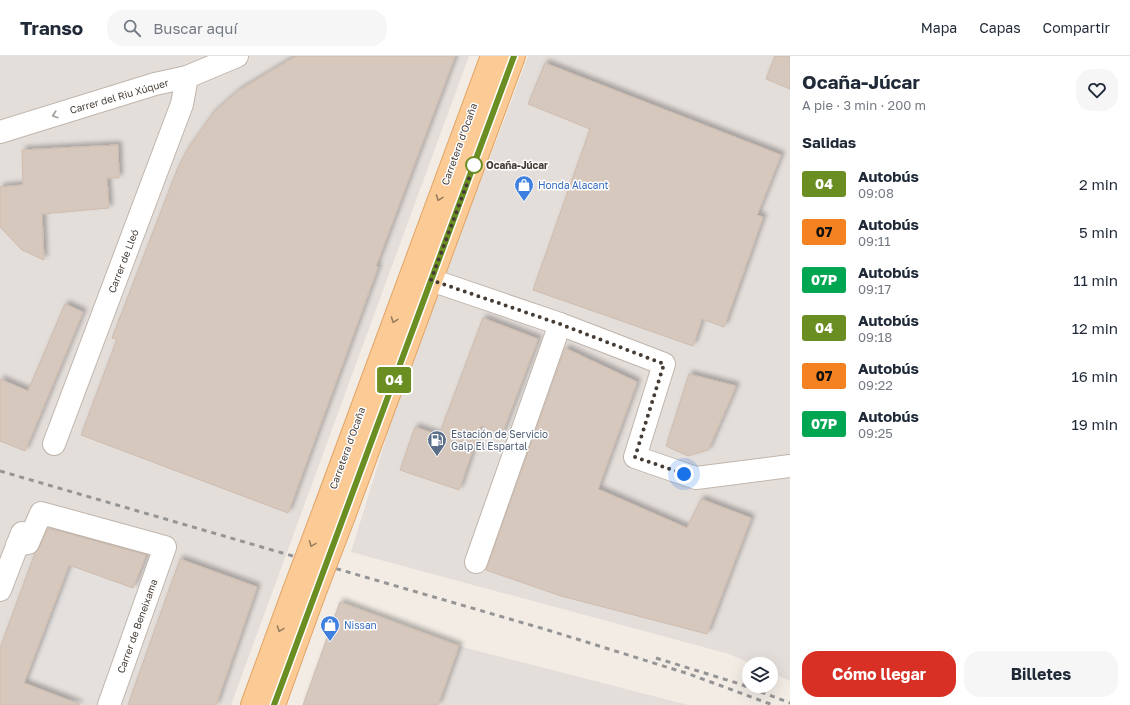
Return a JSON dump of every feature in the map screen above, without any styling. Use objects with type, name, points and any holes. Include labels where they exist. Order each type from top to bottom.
[{"type":"main road","name":"Carretera d'Ocaña","points":[[334,512],[405,291],[492,56]]},
{"type":"main road","name":"Carretera d'Ocaña","points":[[252,705],[303,595],[334,512],[431,280],[514,56]]},
{"type":"main road","name":"Carretera d'Ocaña","points":[[274,705],[303,595]]},
{"type":"street","name":"Carrer del Riu Xúquer","points":[[0,132],[155,84],[187,77],[237,56]]},
{"type":"street","name":"Carrer de Lleó","points":[[54,444],[182,104],[187,77]]},
{"type":"street","points":[[405,291],[431,280],[560,324],[664,364],[635,457],[696,478],[790,466]]},
{"type":"street","points":[[476,562],[560,324]]},
{"type":"street","name":"Carrer de Beneixama","points":[[0,590],[20,539],[28,543],[41,513],[165,547],[109,705]]},
{"type":"shaded area","points":[[0,56],[469,56],[231,705],[0,705]]},
{"type":"shaded area","points":[[528,56],[790,56],[790,681],[778,676],[778,657],[742,657],[742,660],[729,654],[351,552],[403,383]]},
{"type":"shaded area","points":[[69,565],[140,589],[97,701],[30,679]]},
{"type":"shaded area","points":[[340,602],[459,646],[688,705],[303,705]]},
{"type":"building","points":[[296,56],[455,56],[376,266],[378,267],[288,513],[81,435],[117,339],[112,338],[177,170],[187,150],[213,113],[238,91]]},
{"type":"building","points":[[775,56],[790,56],[790,89],[766,79]]},
{"type":"building","points":[[545,63],[781,155],[757,215],[763,217],[724,327],[702,319],[693,346],[533,290],[590,129],[528,104]]},
{"type":"building","points":[[118,145],[119,178],[107,178],[109,208],[42,214],[44,260],[22,250],[0,227],[0,187],[23,185],[22,150]]},
{"type":"building","points":[[65,304],[83,312],[25,451],[0,441],[0,379],[28,391]]},
{"type":"building","points":[[483,318],[538,339],[502,434],[481,426],[459,490],[400,470],[415,427],[439,435]]},
{"type":"building","points":[[565,348],[637,382],[598,489],[687,528],[701,499],[751,518],[707,634],[561,596],[486,570]]},
{"type":"building","points":[[689,374],[736,386],[708,450],[688,456],[666,446]]},
{"type":"building","points":[[48,528],[146,555],[133,588],[69,565],[24,683],[79,705],[0,705],[0,648],[35,553],[39,548]]},
{"type":"building","points":[[180,559],[257,587],[216,705],[128,705]]},
{"type":"building","points":[[340,602],[459,646],[438,705],[303,705]]},
{"type":"railway","points":[[0,471],[551,631],[689,674],[773,705]]},
{"type":"railway","points":[[656,658],[740,684],[790,703]]},
{"type":"bus line","name":"04","points":[[274,705],[313,596],[514,56]]},
{"type":"place","name":"Ocaña-Júcar","points":[[474,165]]},
{"type":"place","name":"Honda Alacant","points":[[524,202]]},
{"type":"place","name":"Estación de Servicio Galp El Espartal","points":[[437,457]]},
{"type":"place","name":"Nissan","points":[[330,642]]},
{"type":"route","points":[[474,165],[431,280],[560,324],[664,364],[635,457],[684,474]]}]
